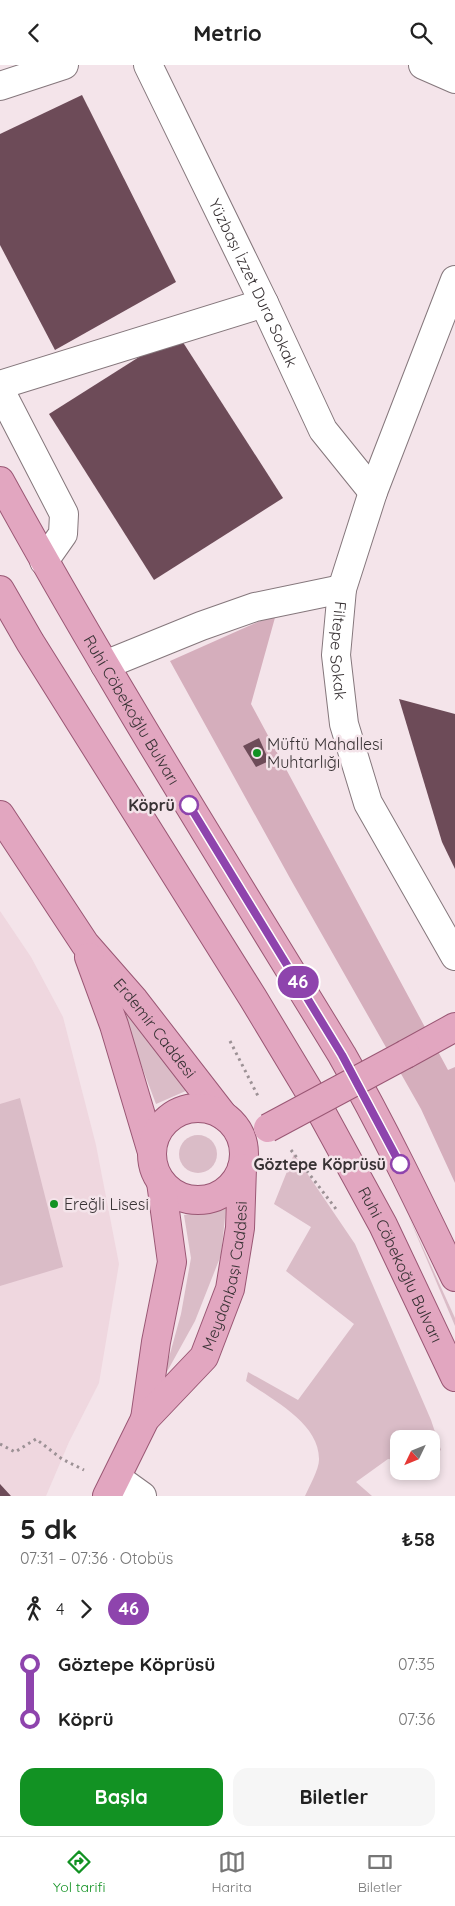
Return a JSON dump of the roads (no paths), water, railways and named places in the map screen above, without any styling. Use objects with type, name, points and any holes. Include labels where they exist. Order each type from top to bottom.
[{"type":"main road","name":"Ruhi Cöbekoğlu Bulvarı","points":[[0,481],[44,561],[137,720],[369,1101],[455,1277]]},
{"type":"main road","name":"Ruhi Cöbekoğlu Bulvarı","points":[[0,590],[30,642],[253,998],[318,1106],[383,1225],[455,1377]]},
{"type":"main road","name":"Erdemir Caddesi","points":[[0,815],[85,944],[134,999],[223,1115]]},
{"type":"main road","name":"Erdemir Caddesi","points":[[85,944],[114,1025],[152,1149]]},
{"type":"main road","points":[[152,1149],[156,1134],[165,1121],[178,1112],[192,1108],[208,1109],[223,1115],[238,1131],[242,1155],[278,1137],[406,1054],[455,1027]]},
{"type":"main road","name":"Meydanbaşı Caddesi","points":[[152,1149],[155,1173],[161,1183],[172,1193],[185,1199],[199,1201],[214,1198],[226,1191],[236,1181],[242,1155]]},
{"type":"main road","name":"Meydanbaşı Caddesi","points":[[112,1487],[145,1419],[204,1357],[230,1289],[240,1227],[242,1155]]},
{"type":"main road","name":"Meydanbaşı Caddesi","points":[[145,1419],[156,1342],[172,1262],[161,1183]]},
{"type":"street","points":[[0,87],[64,65]]},
{"type":"street","name":"Yüzbaşı İzzet Dura Sokak","points":[[148,65],[264,303],[323,430],[373,492]]},
{"type":"street","points":[[423,65],[455,79]]},
{"type":"street","name":"Filtepe Sokak","points":[[455,280],[373,492],[342,589],[336,655],[344,725],[368,803],[455,956]]},
{"type":"street","points":[[0,385],[264,303]]},
{"type":"street","points":[[0,390],[64,514],[63,534],[44,561]]},
{"type":"street","points":[[106,665],[201,626],[255,607],[342,589]]},
{"type":"street","points":[[112,1487],[142,1496]]},
{"type":"place","name":"Müftü Mahallesi Muhtarlığı","points":[[257,753]]},
{"type":"place","name":"Köprü","points":[[189,805]]},
{"type":"place","name":"Göztepe Köprüsü","points":[[400,1164]]},
{"type":"place","name":"Ereğli Lisesi","points":[[54,1204]]}]
